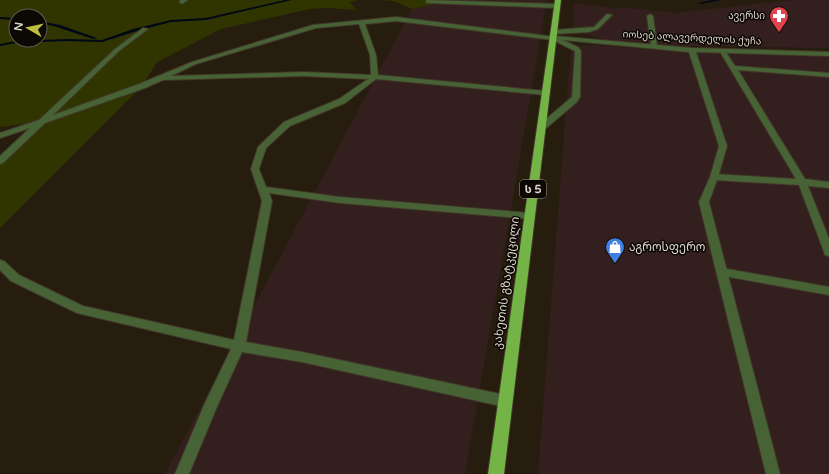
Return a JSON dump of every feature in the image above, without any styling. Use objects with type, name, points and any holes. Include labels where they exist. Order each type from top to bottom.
[{"type":"highway","name":"კახეთის გზატკეცილი","points":[[496,474],[558,3]]},
{"type":"street","points":[[428,1],[558,3]]},
{"type":"street","points":[[0,136],[42,122],[194,63],[315,26],[396,19],[554,35],[596,28],[609,15]]},
{"type":"street","points":[[650,16],[654,46]]},
{"type":"street","points":[[361,22],[373,55],[375,77]]},
{"type":"street","points":[[0,161],[117,50],[145,29]]},
{"type":"street","points":[[542,127],[576,97],[578,51],[576,48],[554,35]]},
{"type":"street","name":"იოსებ ალავერდელის ქუჩა","points":[[554,35],[692,50],[829,54]]},
{"type":"street","points":[[692,50],[723,146],[714,177],[704,202],[773,474]]},
{"type":"street","points":[[722,50],[802,182],[829,252]]},
{"type":"street","points":[[734,68],[829,75]]},
{"type":"street","points":[[158,78],[246,74],[305,74],[375,77],[546,93]]},
{"type":"street","points":[[182,474],[210,407],[239,346],[267,201],[255,169],[262,147],[287,124],[342,101],[375,77]]},
{"type":"street","points":[[714,177],[802,182],[829,186]]},
{"type":"street","points":[[262,188],[340,200],[530,216]]},
{"type":"street","points":[[0,264],[15,278],[81,310],[239,346],[302,357],[505,401]]},
{"type":"street","points":[[722,272],[829,290]]},
{"type":"shaded area","points":[[447,0],[547,0],[465,474],[165,474],[412,9],[450,1]]},
{"type":"shaded area","points":[[794,0],[829,0],[829,48],[684,46],[604,40],[576,31],[573,27],[574,3],[620,9],[621,7],[675,13]]},
{"type":"shaded area","points":[[593,45],[686,52],[829,57],[829,474],[538,474],[571,46]]},
{"type":"green space","points":[[0,0],[358,0],[350,2],[356,10],[329,8],[310,9],[221,29],[157,62],[142,86],[0,228],[0,161],[41,122],[0,127]]},
{"type":"green space","points":[[376,0],[451,1],[412,9],[394,1]]},
{"type":"waterway","points":[[0,45],[16,42],[66,40],[102,41],[135,30],[171,21],[206,19],[290,0]]},
{"type":"waterway","points":[[701,3],[719,0]]},
{"type":"waterway","points":[[0,18],[8,18]]},
{"type":"waterway","points":[[48,24],[95,38]]},
{"type":"place","name":"ავერსი","points":[[779,33]]},
{"type":"place","name":"აგროსფერო","points":[[615,264]]}]
